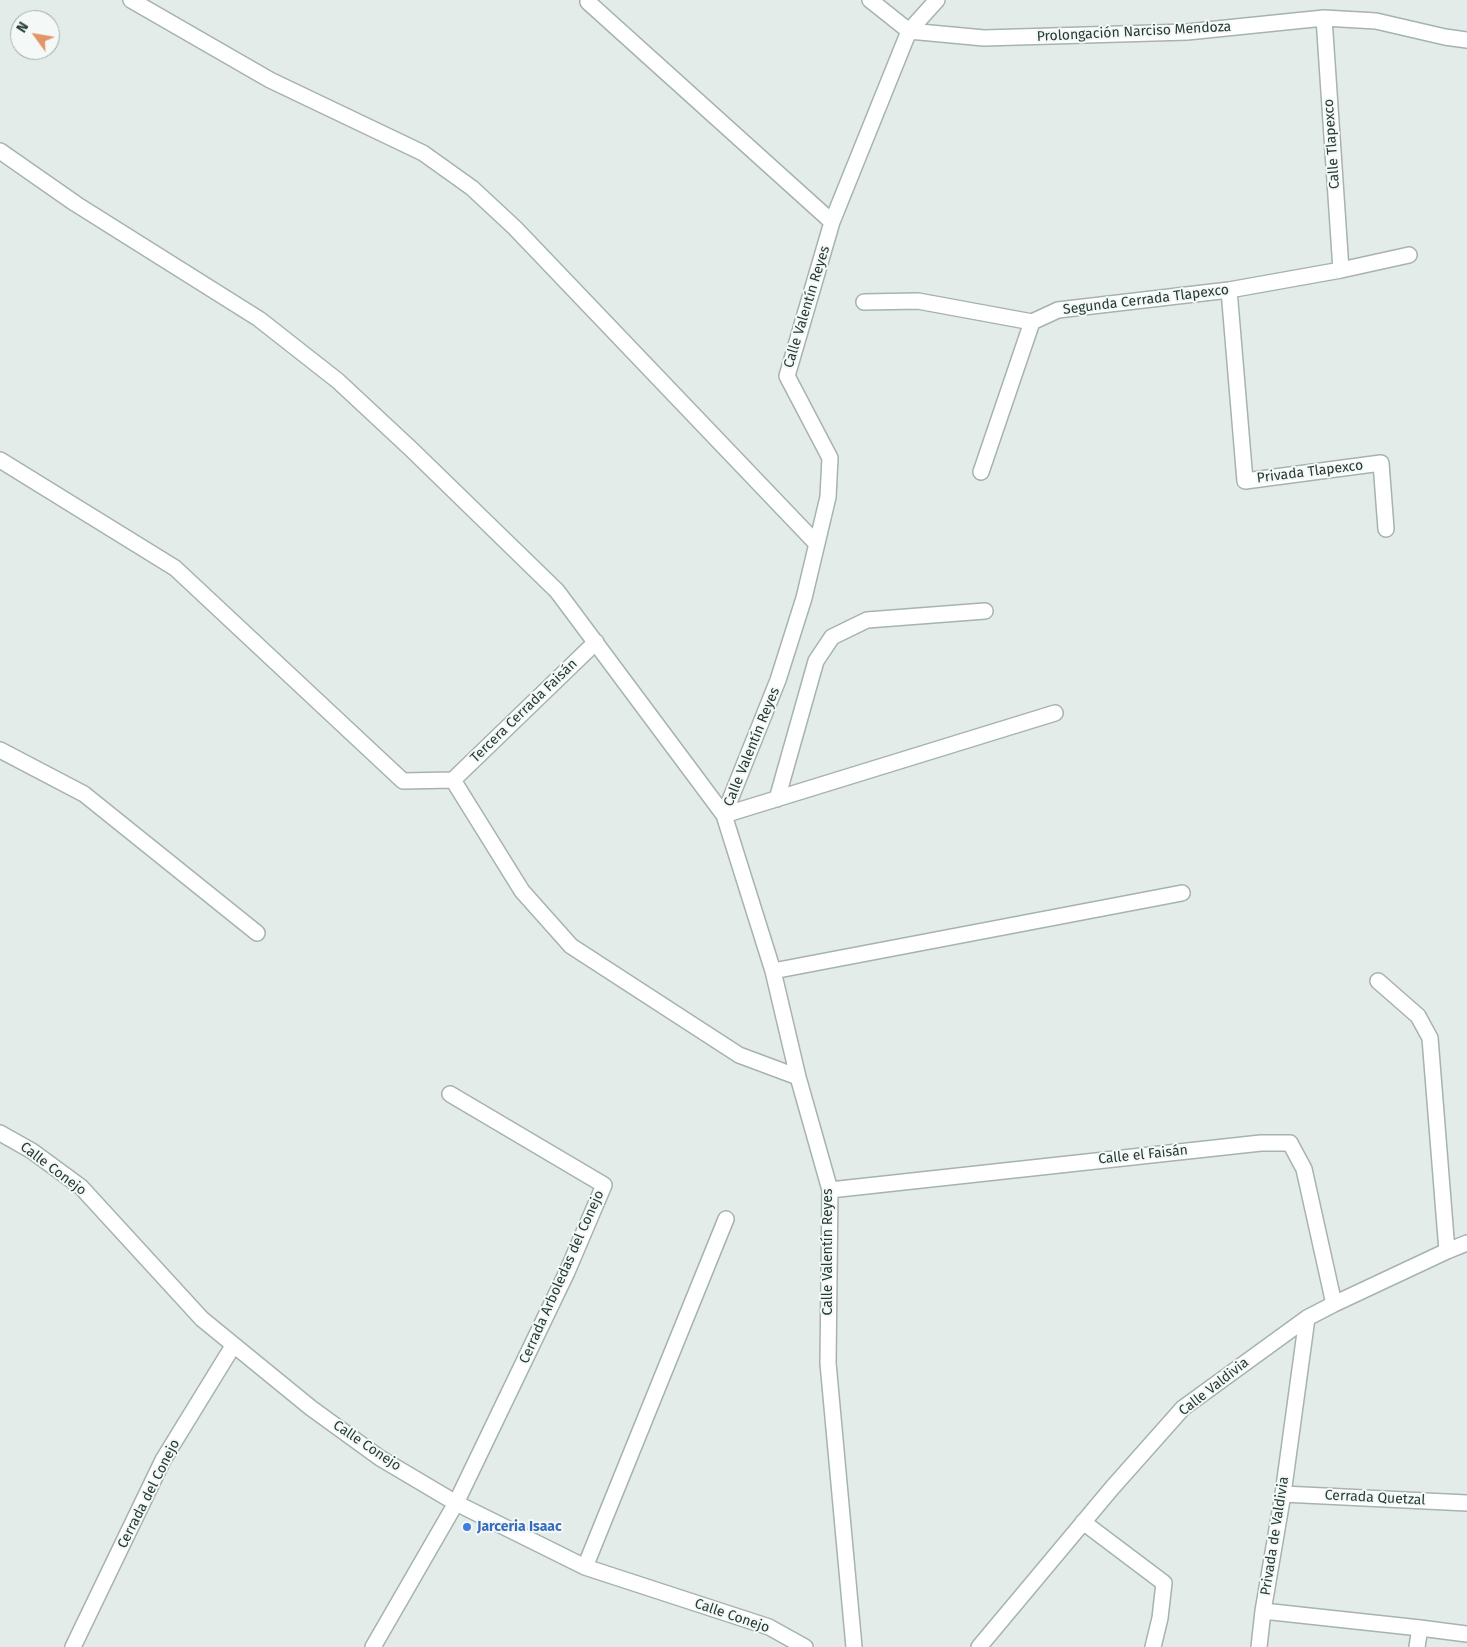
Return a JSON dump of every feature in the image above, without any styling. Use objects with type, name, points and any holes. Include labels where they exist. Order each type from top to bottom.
[{"type":"street","points":[[131,0],[270,80],[423,153],[472,188],[514,228],[816,543]]},
{"type":"street","points":[[870,0],[909,31]]},
{"type":"street","name":"Calle Valentín Reyes","points":[[854,1647],[828,1363],[830,1190],[798,1077],[773,971],[724,815],[778,680],[804,598],[828,497],[830,458],[787,376],[832,222],[909,31],[937,0]]},
{"type":"street","points":[[588,2],[832,222]]},
{"type":"street","name":"Prolongación Narciso Mendoza","points":[[909,31],[984,38],[1187,32],[1324,18],[1376,21],[1445,37],[1467,40]]},
{"type":"street","name":"Calle Tlapexco","points":[[1324,18],[1341,270]]},
{"type":"street","points":[[0,151],[76,204],[259,319],[338,381],[557,591],[724,815],[1054,713]]},
{"type":"street","points":[[1341,270],[1409,256]]},
{"type":"street","name":"Segunda Cerrada Tlapexco","points":[[1032,322],[1058,310],[1229,290],[1341,270]]},
{"type":"street","name":"Privada Tlapexco","points":[[1229,290],[1245,481],[1381,463],[1386,529]]},
{"type":"street","points":[[864,302],[918,301],[1032,322],[981,472]]},
{"type":"street","points":[[0,460],[175,568],[403,781],[453,780],[522,891],[572,946],[739,1055],[798,1077]]},
{"type":"street","points":[[777,799],[816,661],[832,637],[867,620],[985,611]]},
{"type":"street","name":"Tercera Cerrada Faisán","points":[[453,780],[596,642]]},
{"type":"street","points":[[0,750],[84,794],[256,933]]},
{"type":"street","points":[[773,971],[1182,893]]},
{"type":"street","points":[[1378,981],[1418,1016],[1430,1038],[1448,1251]]},
{"type":"street","name":"Cerrada Arboledas del Conejo","points":[[450,1094],[604,1185],[567,1272],[456,1503]]},
{"type":"street","name":"Calle Conejo","points":[[0,1133],[32,1151],[81,1187],[202,1319],[311,1408],[380,1458],[456,1503],[585,1567],[768,1627],[806,1647]]},
{"type":"street","name":"Calle el Faisán","points":[[830,1190],[1251,1144],[1290,1143],[1304,1169],[1334,1304]]},
{"type":"street","points":[[585,1567],[726,1219]]},
{"type":"street","name":"Calle Valdivia","points":[[979,1647],[1083,1522],[1183,1408],[1308,1318],[1334,1304],[1467,1243]]},
{"type":"street","name":"Privada de Valdivia","points":[[1308,1318],[1283,1494],[1263,1612],[1467,1634]]},
{"type":"street","name":"Cerrada del Conejo","points":[[73,1647],[163,1460],[233,1346]]},
{"type":"street","name":"Cerrada Quetzal","points":[[1283,1494],[1467,1503]]},
{"type":"street","points":[[373,1647],[456,1503]]},
{"type":"street","points":[[1083,1522],[1164,1583],[1160,1618],[1152,1647]]},
{"type":"street","points":[[1259,1647],[1263,1612]]},
{"type":"street","points":[[1417,1647],[1420,1628]]},
{"type":"place","name":"Jarceria Isaac","points":[[467,1527]]}]
